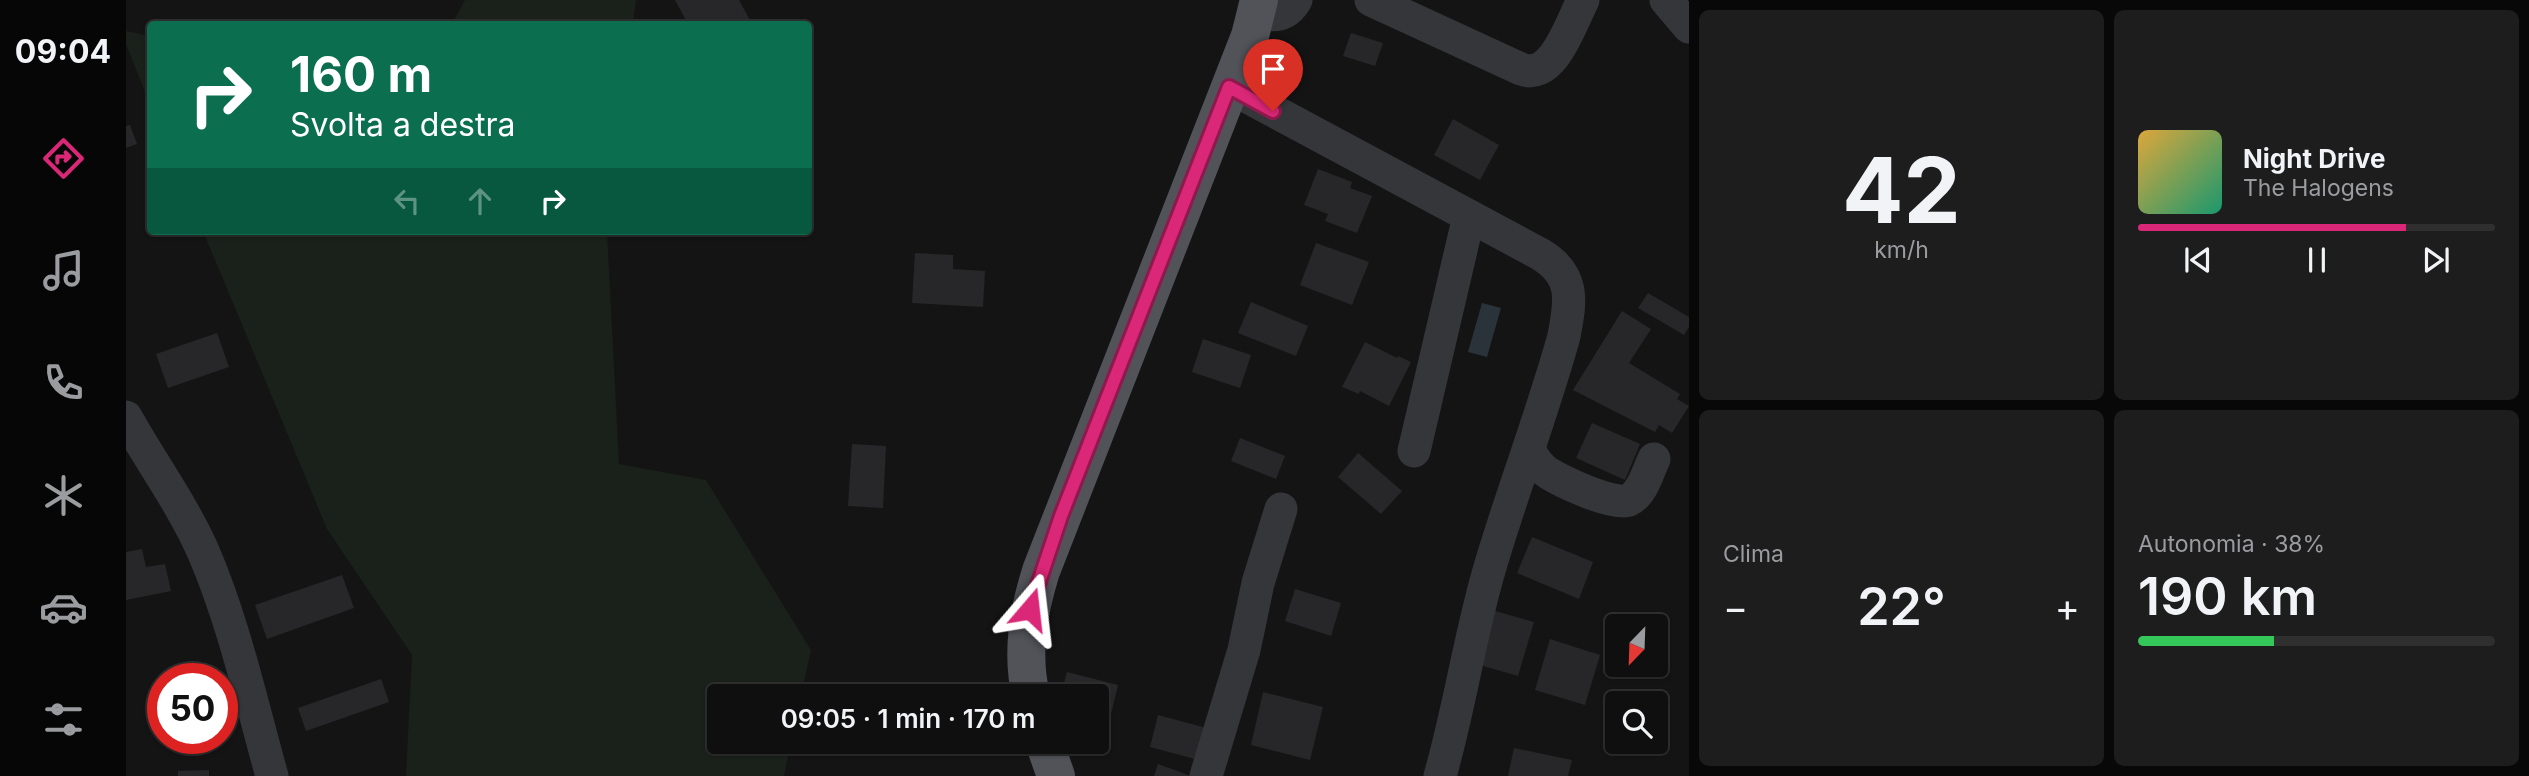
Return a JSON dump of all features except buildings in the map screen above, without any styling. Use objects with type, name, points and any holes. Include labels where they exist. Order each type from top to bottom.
[{"type":"main road","points":[[1029,684],[1026,642],[1035,590],[1061,516],[1229,87],[1258,6]]},
{"type":"main road","points":[[1048,754],[1056,776]]},
{"type":"street","points":[[1258,6],[1276,16],[1291,8],[1296,0]]},
{"type":"street","points":[[1371,0],[1533,72],[1540,71],[1552,60],[1583,0]]},
{"type":"street","points":[[1666,0],[1689,27]]},
{"type":"street","points":[[1229,87],[1548,259],[1559,268],[1567,281],[1569,297],[1564,336],[1482,596],[1440,776]]},
{"type":"street","points":[[1414,451],[1469,216]]},
{"type":"street","points":[[126,417],[190,526],[212,573],[272,776]]},
{"type":"street","points":[[1529,448],[1538,464],[1550,474],[1606,499],[1621,502],[1629,500],[1639,491],[1654,459]]},
{"type":"street","points":[[1206,776],[1246,643],[1258,583],[1281,509]]},
{"type":"shaded area","points":[[465,0],[636,0],[633,21],[454,21]]},
{"type":"shaded area","points":[[126,31],[147,35],[147,96],[126,44]]},
{"type":"shaded area","points":[[205,235],[607,235],[619,464],[706,480],[811,650],[804,684],[707,684],[707,754],[789,754],[784,776],[406,776],[412,655],[327,529]]},
{"type":"shaded area","points":[[1482,303],[1501,308],[1487,357],[1468,352]]},
{"type":"route","points":[[1030,609],[1061,516],[1229,87],[1273,111]]}]
